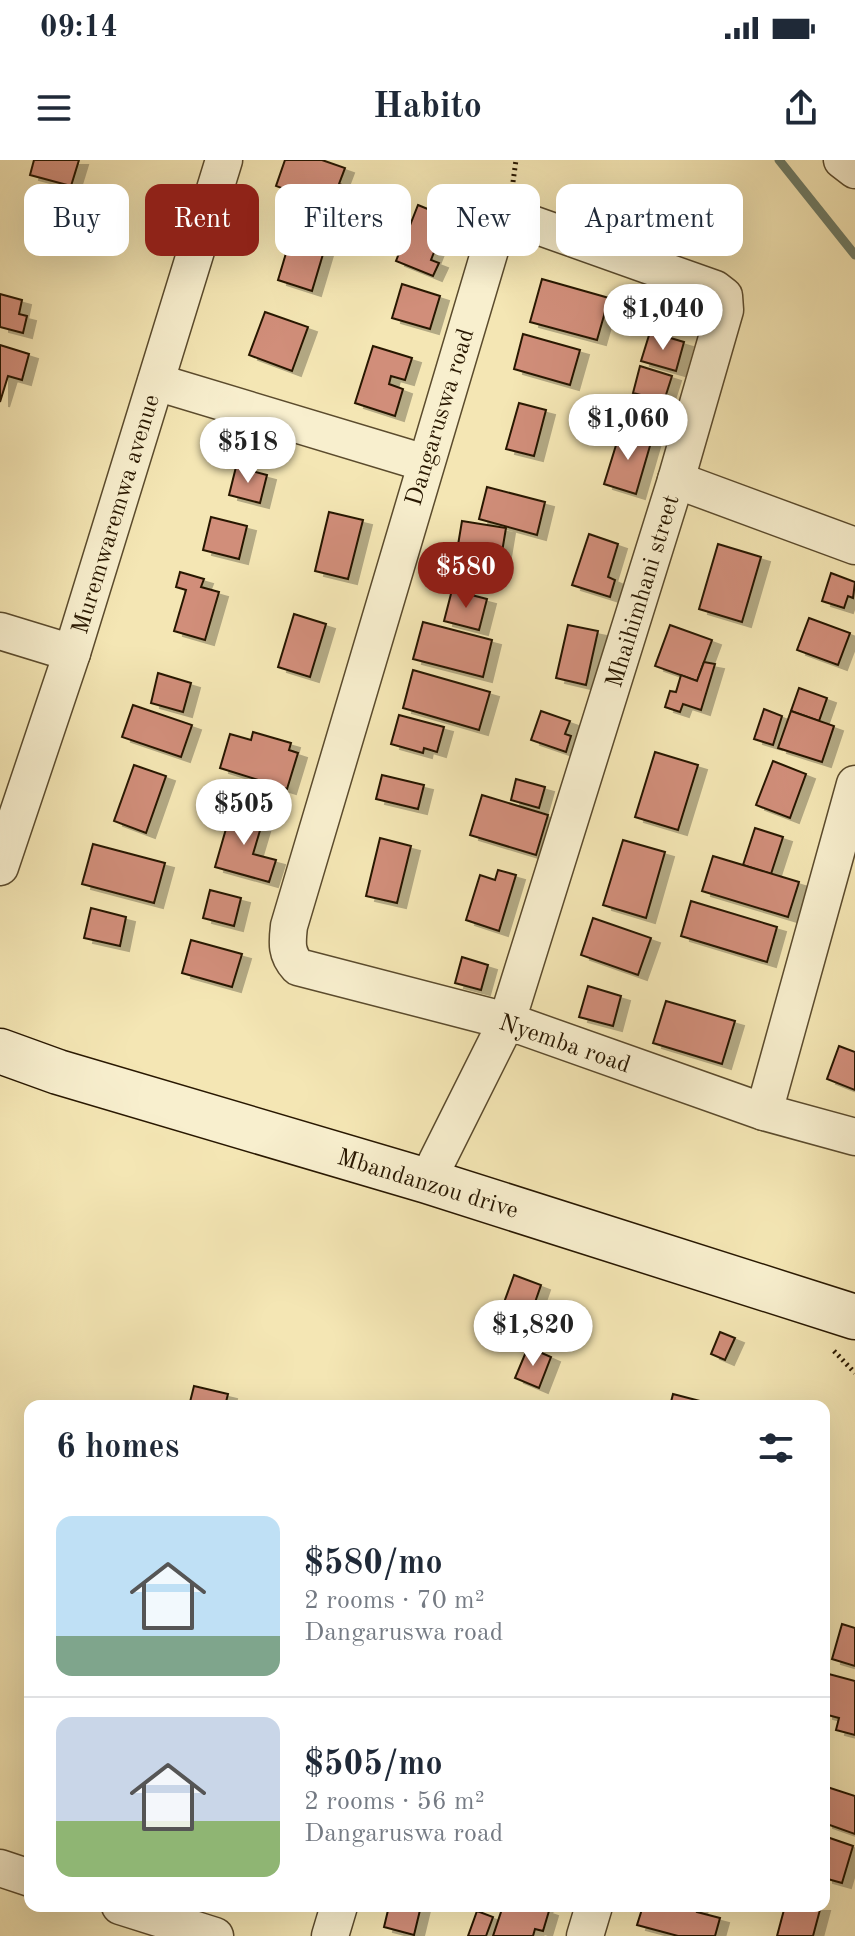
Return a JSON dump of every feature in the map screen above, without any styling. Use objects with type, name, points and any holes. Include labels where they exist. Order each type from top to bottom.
[{"type":"street","name":"Muremwaremwa avenue","points":[[0,867],[72,653],[224,160]]},
{"type":"street","points":[[842,160],[855,170]]},
{"type":"street","name":"Mhaihimhani street","points":[[427,1181],[507,1021],[676,480],[725,310],[724,296],[715,289],[540,227]]},
{"type":"street","name":"Dangaruswa road","points":[[287,944],[289,926],[488,256]]},
{"type":"street","points":[[156,382],[425,463]]},
{"type":"street","points":[[676,480],[855,546]]},
{"type":"street","points":[[0,631],[72,653]]},
{"type":"street","points":[[764,1112],[855,784]]},
{"type":"street","name":"Nyemba road","points":[[287,944],[290,958],[298,967],[507,1021],[764,1112],[855,1137]]},
{"type":"street","name":"Mbandanzou drive","points":[[0,1051],[58,1072],[427,1181],[855,1317]]},
{"type":"street","points":[[0,1868],[24,1876]]},
{"type":"street","points":[[139,1912],[215,1936]]},
{"type":"street","points":[[330,1936],[337,1912]]},
{"type":"street","points":[[585,1936],[592,1912]]},
{"type":"building","points":[[34,160],[79,160],[72,184],[30,175]]},
{"type":"building","points":[[285,160],[322,160],[345,168],[339,184],[277,184]]},
{"type":"building","points":[[418,205],[427,209],[427,256],[433,256],[431,260],[439,263],[433,276],[396,261],[398,256],[411,256],[411,223]]},
{"type":"building","points":[[285,256],[322,256],[312,291],[278,280]]},
{"type":"building","points":[[542,279],[609,298],[597,340],[530,322]]},
{"type":"building","points":[[402,284],[440,296],[430,329],[392,318]]},
{"type":"building","points":[[0,294],[22,300],[19,314],[27,316],[23,333],[0,327]]},
{"type":"building","points":[[265,312],[308,327],[292,371],[249,355]]},
{"type":"building","points":[[650,332],[684,342],[676,371],[641,361]]},
{"type":"building","points":[[523,334],[580,350],[570,385],[514,369]]},
{"type":"building","points":[[0,345],[29,354],[22,380],[8,376],[0,402]]},
{"type":"building","points":[[373,346],[412,358],[405,380],[391,376],[389,384],[403,389],[395,416],[355,403]]},
{"type":"building","points":[[640,366],[672,376],[664,401],[633,393]]},
{"type":"building","points":[[519,403],[546,410],[534,456],[506,449]]},
{"type":"building","points":[[621,429],[652,439],[636,494],[604,484]]},
{"type":"building","points":[[236,467],[267,475],[260,503],[229,495]]},
{"type":"building","points":[[487,487],[545,502],[537,535],[479,519]]},
{"type":"building","points":[[329,512],[363,520],[348,579],[315,571]]},
{"type":"building","points":[[211,517],[247,526],[239,559],[203,550]]},
{"type":"building","points":[[462,521],[506,528],[502,552],[458,545]]},
{"type":"building","points":[[589,534],[618,544],[608,577],[615,580],[610,597],[572,585]]},
{"type":"building","points":[[718,544],[761,557],[742,622],[699,609]]},
{"type":"building","points":[[180,572],[204,579],[201,587],[219,592],[205,640],[174,631],[186,590],[176,587]]},
{"type":"building","points":[[831,573],[855,582],[853,598],[848,596],[844,608],[822,601]]},
{"type":"building","points":[[452,590],[487,599],[479,630],[444,621]]},
{"type":"building","points":[[294,614],[326,624],[310,677],[278,667]]},
{"type":"building","points":[[809,618],[850,633],[838,665],[797,650]]},
{"type":"building","points":[[423,622],[492,640],[483,677],[413,659]]},
{"type":"building","points":[[568,625],[598,631],[586,685],[556,678]]},
{"type":"building","points":[[670,625],[712,640],[697,681],[655,666]]},
{"type":"building","points":[[704,662],[715,664],[701,710],[683,704],[680,712],[665,707],[670,691],[676,692],[681,675],[697,681]]},
{"type":"building","points":[[413,670],[490,692],[479,730],[403,708]]},
{"type":"building","points":[[158,673],[191,683],[183,712],[151,703]]},
{"type":"building","points":[[799,688],[827,698],[819,721],[791,711]]},
{"type":"building","points":[[133,705],[192,725],[181,757],[122,737]]},
{"type":"building","points":[[764,709],[782,716],[773,745],[754,739]]},
{"type":"building","points":[[541,711],[570,721],[565,734],[571,736],[566,752],[531,740]]},
{"type":"building","points":[[791,711],[834,726],[822,762],[778,748]]},
{"type":"building","points":[[399,715],[444,727],[437,752],[424,748],[423,753],[391,744]]},
{"type":"building","points":[[253,732],[291,743],[289,750],[298,753],[287,789],[220,768],[230,734],[251,740]]},
{"type":"building","points":[[655,752],[698,765],[678,830],[635,817]]},
{"type":"building","points":[[773,761],[806,774],[790,818],[756,805]]},
{"type":"building","points":[[134,765],[166,776],[146,833],[114,821]]},
{"type":"building","points":[[382,775],[424,785],[418,809],[376,799]]},
{"type":"building","points":[[516,779],[545,787],[539,808],[511,800]]},
{"type":"building","points":[[482,795],[548,815],[536,855],[470,835]]},
{"type":"building","points":[[232,808],[264,817],[253,854],[276,860],[269,882],[215,867]]},
{"type":"building","points":[[755,828],[783,837],[771,874],[743,865]]},
{"type":"building","points":[[380,838],[411,846],[397,903],[366,896]]},
{"type":"building","points":[[623,840],[665,852],[646,918],[603,905]]},
{"type":"building","points":[[93,844],[165,863],[154,903],[82,884]]},
{"type":"building","points":[[713,856],[799,882],[788,917],[702,891]]},
{"type":"building","points":[[498,870],[516,875],[499,931],[466,920],[480,875],[495,880]]},
{"type":"building","points":[[210,890],[241,898],[234,926],[203,918]]},
{"type":"building","points":[[691,901],[777,927],[767,962],[681,936]]},
{"type":"building","points":[[91,908],[126,917],[120,946],[84,938]]},
{"type":"building","points":[[593,918],[651,938],[638,975],[581,955]]},
{"type":"building","points":[[191,940],[242,954],[232,987],[182,973]]},
{"type":"building","points":[[462,957],[488,965],[481,990],[455,983]]},
{"type":"building","points":[[588,986],[621,996],[613,1026],[579,1017]]},
{"type":"building","points":[[666,1001],[735,1021],[722,1064],[653,1043]]},
{"type":"building","points":[[839,1046],[855,1052],[855,1090],[827,1079]]},
{"type":"building","points":[[514,1275],[541,1285],[532,1311],[517,1306],[511,1323],[498,1319]]},
{"type":"building","points":[[720,1332],[735,1338],[725,1360],[711,1354]]},
{"type":"building","points":[[528,1347],[551,1357],[539,1388],[515,1378]]},
{"type":"building","points":[[194,1386],[228,1394],[226,1400],[190,1400]]},
{"type":"building","points":[[673,1394],[696,1400],[672,1400]]},
{"type":"building","points":[[842,1624],[855,1628],[855,1666],[832,1659]]},
{"type":"building","points":[[830,1674],[855,1681],[855,1735],[836,1730],[839,1718],[830,1716]]},
{"type":"building","points":[[830,1788],[855,1796],[855,1834],[830,1825]]},
{"type":"building","points":[[830,1838],[853,1846],[842,1883],[830,1880]]},
{"type":"building","points":[[388,1912],[420,1912],[414,1935],[384,1927]]},
{"type":"building","points":[[477,1912],[493,1917],[486,1936],[468,1936]]},
{"type":"building","points":[[501,1912],[549,1912],[543,1931],[535,1929],[533,1936],[493,1936]]},
{"type":"building","points":[[641,1912],[697,1912],[720,1918],[715,1936],[678,1936],[637,1925]]},
{"type":"building","points":[[783,1912],[819,1912],[813,1936],[777,1936]]},
{"type":"waterway","points":[[779,160],[855,255]]}]
